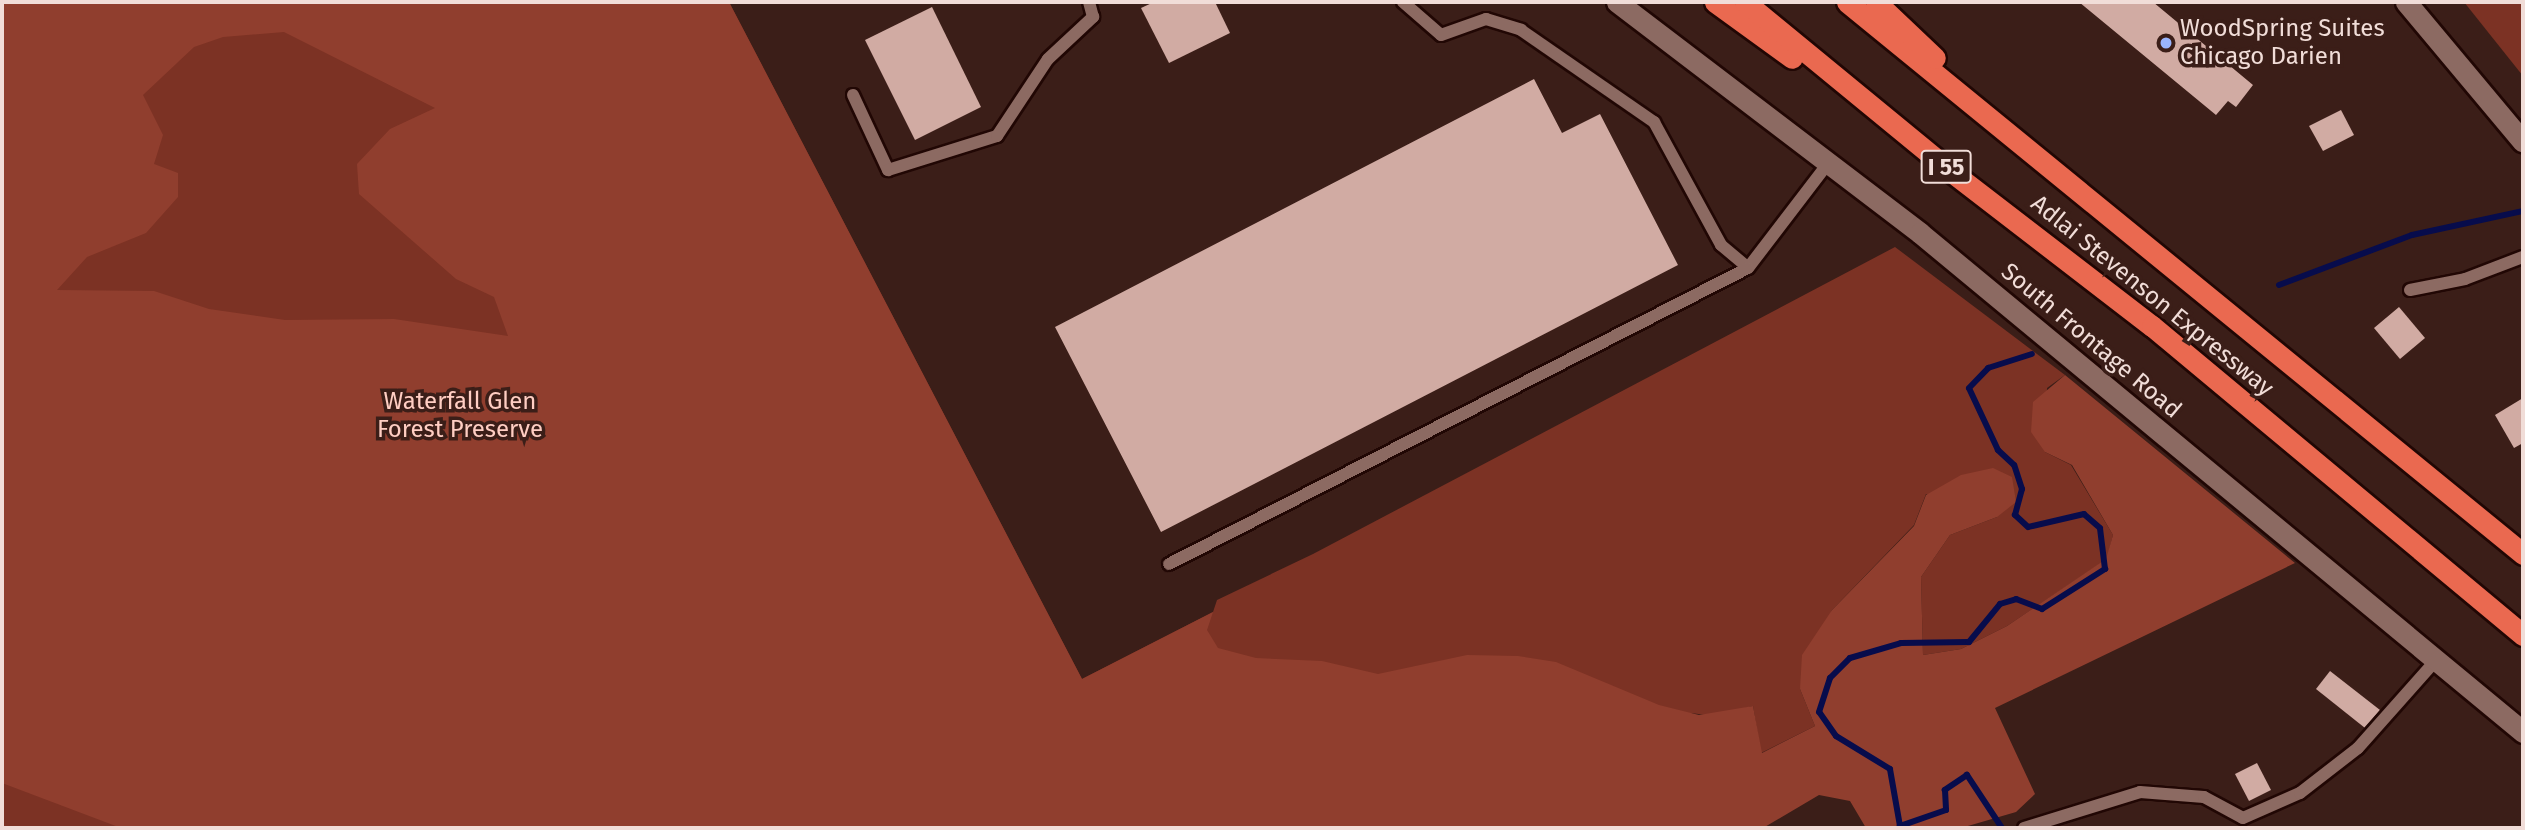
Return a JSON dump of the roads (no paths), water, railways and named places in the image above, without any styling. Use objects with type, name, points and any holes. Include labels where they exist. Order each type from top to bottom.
[{"type":"highway","points":[[1715,2],[1953,173]]},
{"type":"highway","name":"Adlai Stevenson Expressway","points":[[1745,2],[1953,173],[2152,326],[2523,635]]},
{"type":"highway","name":"Adlai Stevenson Expressway","points":[[1847,2],[2523,554]]},
{"type":"highway","points":[[1876,2],[2061,177]]},
{"type":"street","name":"South Frontage Road","points":[[1617,2],[1829,162],[2523,733]]},
{"type":"street","points":[[2406,2],[2523,142]]},
{"type":"lane","points":[[853,95],[888,170],[997,136],[1048,59],[1093,16],[1088,2]]},
{"type":"lane","points":[[1402,2],[1441,35],[1486,19],[1521,30],[1654,122],[1721,245],[1748,268]]},
{"type":"lane","points":[[1169,564],[1748,268],[1829,162]]},
{"type":"lane","points":[[2410,290],[2465,279],[2523,257]]},
{"type":"lane","points":[[2024,828],[2140,792],[2203,797],[2243,818],[2300,793],[2358,748],[2435,660]]},
{"type":"waterway","points":[[2279,285],[2412,235],[2523,211]]},
{"type":"waterway","points":[[2002,828],[1967,775],[1945,790],[1946,810],[1900,826],[1890,769],[1836,736],[1819,712],[1830,678],[1850,658],[1901,643],[1969,642],[2000,604],[2016,599],[2042,609],[2105,569],[2100,528],[2084,514],[2028,527],[2015,515],[2022,489],[2014,465],[1998,450],[1969,388],[1988,368],[2032,354]]},
{"type":"place","name":"WoodSpring Suites Chicago Darien","points":[[2166,43]]},
{"type":"park label","name":"Waterfall Glen Forest Preserve","points":[[460,416]]}]
